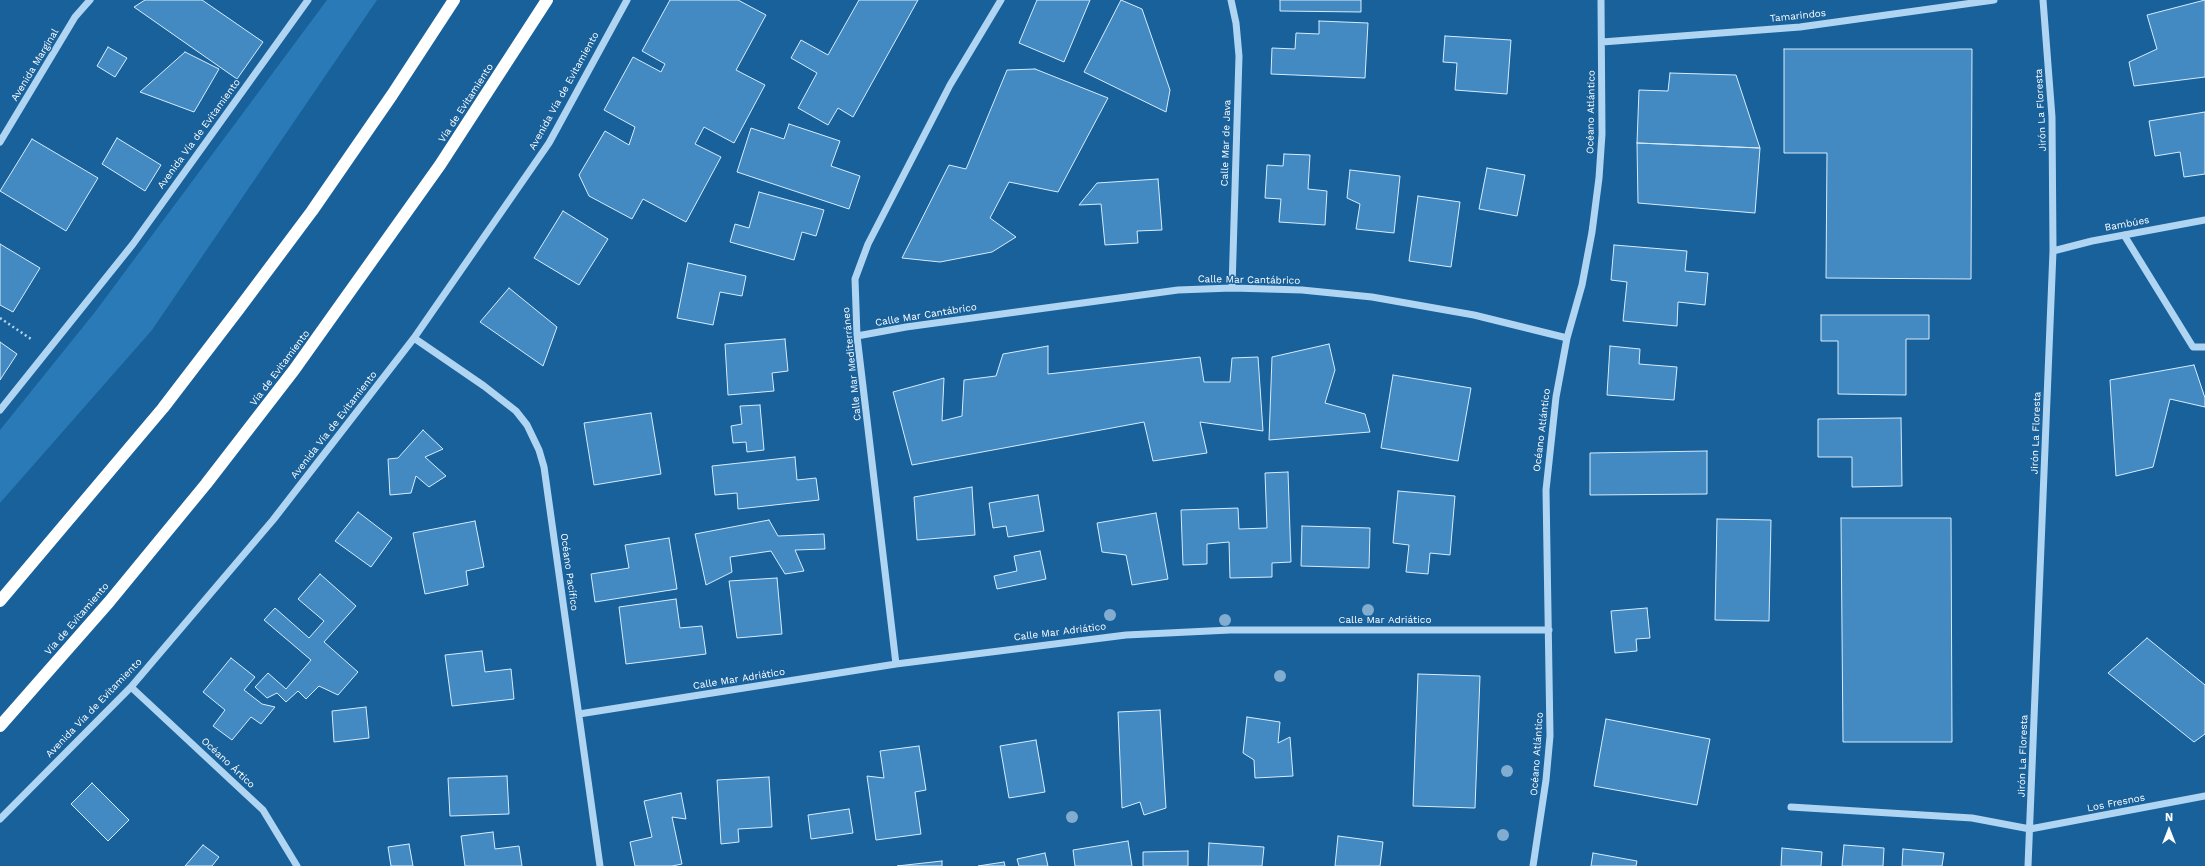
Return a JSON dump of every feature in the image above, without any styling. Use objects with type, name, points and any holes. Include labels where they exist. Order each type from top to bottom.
[{"type":"highway","points":[[0,601],[163,408],[238,310],[312,211],[392,95],[454,0]]},
{"type":"highway","name":"Vía de Evitamiento","points":[[0,726],[109,602],[206,484],[294,370],[440,165],[547,0]]},
{"type":"street","name":"Avenida Marginal","points":[[0,142],[75,17],[90,0]]},
{"type":"street","name":"Avenida Vía de Evitamiento","points":[[0,410],[132,244],[308,0]]},
{"type":"street","name":"Avenida Vía de Evitamiento","points":[[0,819],[131,687],[273,520],[414,338],[549,143],[626,0]]},
{"type":"street","name":"Calle Mar Mediterráneo","points":[[896,664],[857,336],[855,279],[868,244],[950,85],[1000,0]]},
{"type":"street","name":"Calle Mar de Java","points":[[1231,0],[1236,24],[1239,56],[1232,288]]},
{"type":"street","name":"Océano Atlántico","points":[[1533,866],[1546,780],[1550,736],[1546,490],[1556,397],[1567,338],[1582,285],[1592,232],[1599,178],[1602,134],[1601,0]]},
{"type":"street","name":"Tamarindos","points":[[1602,42],[1800,27],[1994,0]]},
{"type":"street","name":"Jirón La Floresta","points":[[2028,866],[2053,251],[2052,117],[2042,0]]},
{"type":"street","name":"Bambúes","points":[[2053,251],[2124,235],[2205,220]]},
{"type":"street","points":[[2124,235],[2193,347],[2205,348]]},
{"type":"street","name":"Calle Mar Cantábrico","points":[[857,336],[906,327],[1178,290],[1232,288],[1302,290],[1372,297],[1474,315],[1567,338]]},
{"type":"street","name":"Océano Pacífico","points":[[414,338],[500,398],[516,411],[534,437],[544,467],[600,866]]},
{"type":"street","name":"Calle Mar Adriático","points":[[579,714],[896,664],[1126,634],[1230,630],[1548,630]]},
{"type":"street","name":"Océano Ártico","points":[[131,687],[263,810],[297,866]]},
{"type":"street","name":"Los Fresnos","points":[[2030,829],[2205,796]]},
{"type":"street","points":[[1791,807],[1972,818],[2030,829]]},
{"type":"path","points":[[0,318],[48,350]]},
{"type":"shaded area","points":[[327,0],[377,0],[152,330],[0,503],[0,430],[95,312]]},
{"type":"building","points":[[145,0],[202,0],[263,42],[237,79],[134,7]]},
{"type":"building","points":[[670,0],[738,0],[766,15],[736,70],[765,85],[734,143],[704,127],[695,144],[721,157],[686,222],[643,199],[632,219],[589,196],[579,175],[605,131],[629,145],[635,127],[604,110],[633,57],[661,72],[665,64],[642,51]]},
{"type":"building","points":[[859,0],[918,0],[853,117],[838,108],[828,125],[798,108],[817,73],[791,58],[801,40],[828,55]]},
{"type":"building","points":[[1037,0],[1090,0],[1064,62],[1019,43]]},
{"type":"building","points":[[1121,0],[1142,9],[1170,90],[1166,112],[1084,72]]},
{"type":"building","points":[[1280,0],[1361,0],[1361,12],[1280,11]]},
{"type":"building","points":[[2205,0],[2205,77],[2134,86],[2129,62],[2157,49],[2147,15]]},
{"type":"building","points":[[1319,21],[1368,23],[1365,78],[1271,74],[1272,48],[1295,49],[1296,33],[1319,34]]},
{"type":"building","points":[[1445,36],[1511,40],[1507,94],[1455,90],[1457,63],[1443,62]]},
{"type":"building","points":[[108,47],[127,58],[115,77],[97,66]]},
{"type":"building","points":[[1784,49],[1972,49],[1971,279],[1826,278],[1827,153],[1784,153]]},
{"type":"building","points":[[185,52],[219,69],[194,112],[140,92]]},
{"type":"building","points":[[1035,69],[1108,98],[1058,192],[1009,182],[990,218],[1016,237],[992,252],[940,262],[902,258],[949,165],[966,169],[1007,70]]},
{"type":"building","points":[[1670,73],[1736,75],[1760,148],[1637,143],[1639,90],[1668,91]]},
{"type":"building","points":[[2205,112],[2205,174],[2184,177],[2180,152],[2155,156],[2149,121]]},
{"type":"building","points":[[789,124],[840,141],[831,166],[860,176],[849,209],[737,172],[751,128],[784,139]]},
{"type":"building","points":[[117,138],[161,165],[145,191],[102,164]]},
{"type":"building","points":[[32,139],[98,178],[66,231],[0,191]]},
{"type":"building","points":[[1637,143],[1760,148],[1755,213],[1638,203]]},
{"type":"building","points":[[1284,154],[1310,155],[1308,189],[1327,191],[1325,225],[1279,222],[1281,199],[1265,198],[1267,165],[1283,166]]},
{"type":"building","points":[[1487,168],[1525,175],[1517,216],[1479,209]]},
{"type":"building","points":[[1350,170],[1400,176],[1394,233],[1356,229],[1360,204],[1347,198]]},
{"type":"building","points":[[1158,179],[1162,230],[1137,231],[1138,243],[1105,245],[1101,204],[1079,205],[1097,183]]},
{"type":"building","points":[[759,192],[824,210],[816,236],[802,232],[794,260],[730,242],[735,224],[749,228]]},
{"type":"building","points":[[1418,196],[1460,202],[1451,267],[1409,261]]},
{"type":"building","points":[[563,211],[608,239],[579,285],[534,258]]},
{"type":"building","points":[[0,244],[40,268],[13,312],[0,305]]},
{"type":"building","points":[[1614,245],[1687,251],[1685,271],[1708,273],[1705,305],[1678,302],[1677,326],[1623,321],[1627,282],[1611,280]]},
{"type":"building","points":[[688,263],[746,276],[742,296],[720,292],[713,325],[677,318]]},
{"type":"building","points":[[509,288],[557,327],[543,366],[480,322]]},
{"type":"building","points":[[1821,315],[1929,315],[1929,339],[1906,339],[1906,395],[1838,394],[1838,341],[1821,341]]},
{"type":"building","points":[[785,339],[788,371],[772,373],[774,391],[728,395],[725,344]]},
{"type":"building","points":[[0,342],[17,354],[0,380]]},
{"type":"building","points":[[1329,344],[1335,370],[1325,403],[1365,414],[1370,432],[1269,440],[1272,357]]},
{"type":"building","points":[[1048,346],[1048,374],[1200,357],[1204,382],[1230,382],[1232,358],[1258,357],[1263,431],[1200,422],[1207,453],[1153,461],[1144,422],[912,465],[893,392],[944,378],[942,421],[962,416],[964,380],[996,376],[1003,354]]},
{"type":"building","points":[[1610,346],[1640,349],[1639,364],[1677,367],[1674,400],[1607,395]]},
{"type":"building","points":[[2194,365],[2205,398],[2205,407],[2170,399],[2153,467],[2116,476],[2110,380]]},
{"type":"building","points":[[1393,375],[1471,388],[1458,461],[1381,448]]},
{"type":"building","points":[[760,405],[764,450],[747,452],[746,442],[733,443],[731,426],[742,424],[740,406]]},
{"type":"building","points":[[651,413],[661,474],[594,485],[584,423]]},
{"type":"building","points":[[1901,418],[1902,486],[1852,487],[1852,457],[1818,457],[1818,419]]},
{"type":"building","points":[[423,430],[443,449],[425,457],[446,476],[429,487],[416,476],[411,493],[390,495],[388,459],[398,458]]},
{"type":"building","points":[[1707,451],[1707,494],[1590,495],[1590,453]]},
{"type":"building","points":[[795,457],[797,480],[816,478],[819,500],[738,509],[737,493],[715,495],[712,466]]},
{"type":"building","points":[[1288,472],[1291,562],[1272,563],[1272,577],[1230,578],[1229,542],[1207,544],[1207,564],[1183,565],[1181,510],[1238,508],[1239,529],[1267,528],[1265,473]]},
{"type":"building","points":[[972,487],[975,535],[917,540],[914,497]]},
{"type":"building","points":[[1398,491],[1455,496],[1450,555],[1430,553],[1428,574],[1406,572],[1409,545],[1393,543]]},
{"type":"building","points":[[1038,495],[1044,531],[1008,537],[1006,526],[993,528],[989,503]]},
{"type":"building","points":[[358,512],[392,538],[371,567],[335,541]]},
{"type":"building","points":[[1156,513],[1168,579],[1132,585],[1126,555],[1102,552],[1097,523]]},
{"type":"building","points":[[1841,518],[1951,518],[1952,742],[1843,742]]},
{"type":"building","points":[[1717,519],[1771,520],[1769,621],[1715,620]]},
{"type":"building","points":[[769,520],[778,536],[824,534],[825,549],[795,550],[804,571],[785,574],[771,551],[730,557],[732,572],[706,585],[695,534]]},
{"type":"building","points":[[475,521],[484,567],[466,571],[468,585],[425,594],[413,533]]},
{"type":"building","points":[[1302,526],[1370,528],[1369,568],[1301,566]]},
{"type":"building","points":[[669,538],[677,589],[595,602],[591,574],[629,568],[625,545]]},
{"type":"building","points":[[1040,551],[1046,579],[997,589],[994,576],[1017,571],[1014,556]]},
{"type":"building","points":[[320,574],[356,606],[324,642],[358,672],[338,695],[319,686],[306,699],[298,691],[286,702],[277,693],[267,698],[255,687],[268,673],[286,689],[311,660],[264,620],[275,608],[309,638],[324,621],[298,599]]},
{"type":"building","points":[[777,578],[782,634],[737,638],[729,581]]},
{"type":"building","points":[[676,599],[680,628],[702,626],[706,654],[626,664],[619,607]]},
{"type":"building","points":[[1647,608],[1650,638],[1636,639],[1637,651],[1615,653],[1611,611]]},
{"type":"building","points":[[2147,638],[2205,685],[2205,734],[2194,742],[2108,673]]},
{"type":"building","points":[[482,651],[485,672],[511,669],[514,699],[452,706],[445,655]]},
{"type":"building","points":[[231,658],[255,677],[244,690],[262,704],[275,707],[261,724],[251,717],[232,740],[213,726],[225,710],[203,692]]},
{"type":"building","points":[[1418,674],[1480,676],[1475,808],[1413,806]]},
{"type":"building","points":[[366,707],[369,738],[334,742],[332,711]]},
{"type":"building","points":[[1160,710],[1166,808],[1144,815],[1140,802],[1122,808],[1118,712]]},
{"type":"building","points":[[1247,717],[1280,722],[1278,743],[1290,737],[1293,776],[1255,778],[1254,760],[1243,753]]},
{"type":"building","points":[[1606,719],[1710,739],[1697,805],[1594,786]]},
{"type":"building","points":[[1036,740],[1045,792],[1009,798],[1000,746]]},
{"type":"building","points":[[919,746],[926,790],[915,792],[921,834],[876,840],[867,776],[884,778],[880,751]]},
{"type":"building","points":[[507,776],[509,814],[450,816],[448,778]]},
{"type":"building","points":[[769,777],[772,827],[738,829],[739,842],[721,844],[717,780]]},
{"type":"building","points":[[92,783],[129,820],[108,841],[71,804]]},
{"type":"building","points":[[681,793],[686,819],[672,817],[682,864],[672,866],[635,866],[630,842],[652,837],[644,801]]},
{"type":"building","points":[[849,809],[853,833],[811,839],[808,815]]},
{"type":"building","points":[[493,832],[495,849],[519,846],[522,866],[465,866],[461,836]]},
{"type":"building","points":[[1338,836],[1383,842],[1380,866],[1335,866]]},
{"type":"building","points":[[1128,841],[1132,866],[1075,866],[1073,850]]},
{"type":"building","points":[[1209,843],[1264,847],[1262,866],[1208,866]]},
{"type":"building","points":[[409,844],[413,866],[391,866],[388,847]]},
{"type":"building","points":[[203,845],[219,857],[212,866],[185,866]]},
{"type":"building","points":[[1844,845],[1884,848],[1883,866],[1842,866]]},
{"type":"building","points":[[1782,848],[1822,852],[1821,866],[1781,866]]},
{"type":"building","points":[[1903,849],[1944,853],[1942,866],[1902,866]]},
{"type":"building","points":[[1188,851],[1188,866],[1143,866],[1143,852]]},
{"type":"building","points":[[1045,853],[1048,866],[1019,866],[1017,859]]},
{"type":"building","points":[[1593,853],[1637,861],[1636,866],[1591,866]]},
{"type":"building","points":[[942,861],[942,866],[897,866]]},
{"type":"building","points":[[1004,862],[1005,866],[978,866]]}]
